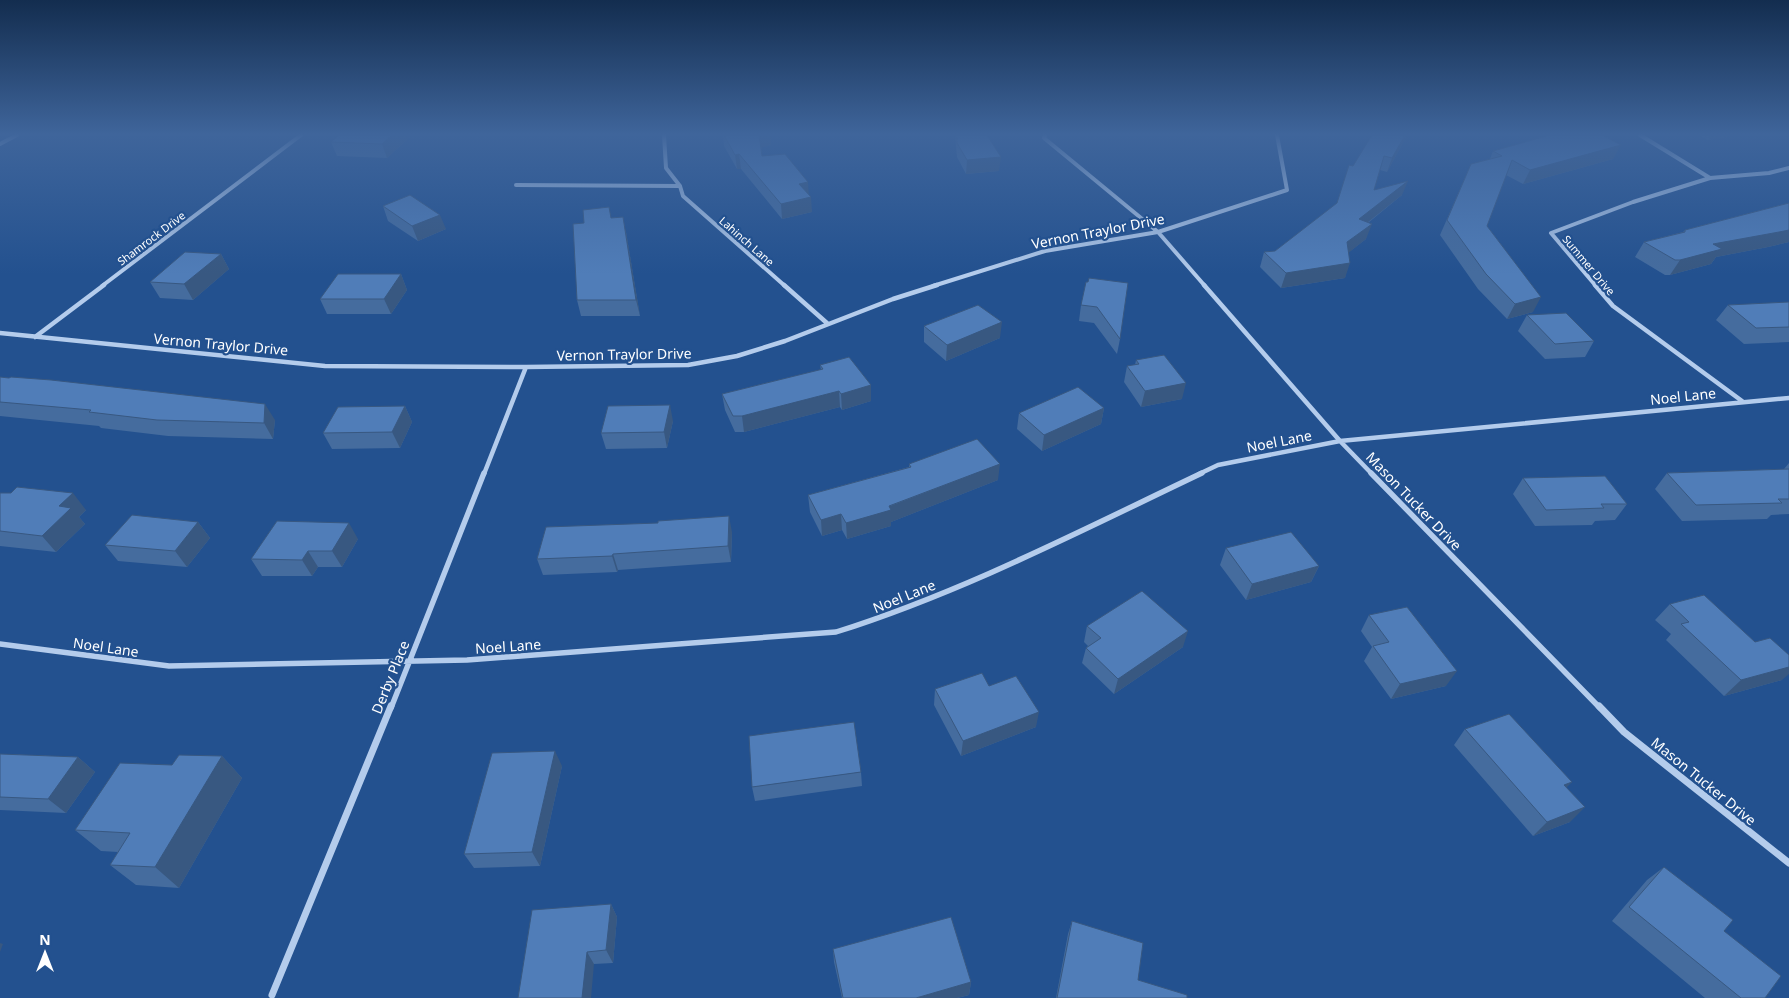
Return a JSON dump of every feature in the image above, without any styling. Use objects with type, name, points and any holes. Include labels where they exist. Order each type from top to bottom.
[{"type":"street","name":"Shamrock Drive","points":[[35,338],[240,182]]},
{"type":"street","name":"Lahinch Lane","points":[[677,182],[683,196],[828,324]]},
{"type":"street","name":"Mason Tucker Drive","points":[[1097,182],[1158,232],[1340,441],[1624,732],[1789,864]]},
{"type":"street","name":"Vernon Traylor Drive","points":[[0,333],[325,366],[526,367],[688,365],[737,356],[784,341],[893,299],[1046,251],[1158,232],[1287,190],[1285,182]]},
{"type":"street","name":"Summer Drive","points":[[1699,182],[1633,202],[1551,233],[1614,306],[1742,402]]},
{"type":"street","points":[[516,185],[680,186]]},
{"type":"street","name":"Derby Place","points":[[272,995],[410,661],[526,367]]},
{"type":"street","name":"Noel Lane","points":[[0,644],[169,666],[467,660],[836,632],[877,619],[1008,566],[1218,465],[1340,441],[1789,398]]},
{"type":"building","points":[[762,182],[808,182],[799,184],[811,197],[781,204]]},
{"type":"building","points":[[1344,182],[1376,182],[1374,190],[1407,182],[1359,219],[1372,224],[1347,242],[1350,263],[1286,273],[1264,252],[1275,251],[1337,203]]},
{"type":"building","points":[[1463,182],[1504,182],[1487,226],[1541,297],[1515,304],[1486,274],[1447,220]]},
{"type":"building","points":[[410,195],[440,215],[412,226],[383,206]]},
{"type":"building","points":[[1789,203],[1789,230],[1713,244],[1722,249],[1675,260],[1644,242],[1685,232],[1685,230]]},
{"type":"building","points":[[609,207],[611,218],[623,217],[636,300],[577,300],[573,224],[584,223],[583,210]]},
{"type":"building","points":[[185,252],[221,254],[184,284],[150,282]]},
{"type":"building","points":[[338,274],[401,274],[384,299],[320,299]]},
{"type":"building","points":[[1089,278],[1128,283],[1120,339],[1097,307],[1081,305],[1086,282],[1088,282]]},
{"type":"building","points":[[1789,302],[1789,327],[1756,328],[1728,305]]},
{"type":"building","points":[[978,305],[1002,322],[947,345],[924,326]]},
{"type":"building","points":[[1566,313],[1594,341],[1555,344],[1527,315]]},
{"type":"building","points":[[1164,355],[1186,383],[1145,391],[1127,366],[1139,364],[1136,360]]},
{"type":"building","points":[[849,357],[871,385],[841,394],[839,391],[742,416],[733,416],[722,394],[823,369],[820,365]]},
{"type":"building","points":[[0,377],[51,380],[265,404],[264,423],[157,420],[89,412],[91,410],[0,402]]},
{"type":"building","points":[[1078,387],[1104,408],[1044,435],[1019,413]]},
{"type":"building","points":[[670,405],[664,432],[601,433],[608,406]]},
{"type":"building","points":[[405,406],[392,432],[323,433],[338,407]]},
{"type":"building","points":[[977,439],[1000,464],[889,506],[891,510],[846,523],[841,514],[821,520],[808,495],[911,467],[909,464]]},
{"type":"building","points":[[1789,469],[1789,499],[1778,499],[1782,503],[1696,505],[1667,473]]},
{"type":"building","points":[[1605,476],[1627,504],[1601,504],[1604,508],[1546,510],[1523,478]]},
{"type":"building","points":[[17,487],[73,493],[59,506],[71,508],[42,536],[0,531],[0,493],[11,493]]},
{"type":"building","points":[[132,515],[198,522],[175,551],[105,545]]},
{"type":"building","points":[[729,516],[728,546],[613,554],[612,556],[537,559],[546,527],[658,523],[658,521]]},
{"type":"building","points":[[277,521],[349,523],[332,551],[308,551],[302,560],[251,559]]},
{"type":"building","points":[[1291,532],[1319,566],[1252,584],[1226,548]]},
{"type":"building","points":[[1142,591],[1188,631],[1118,679],[1086,648],[1101,638],[1087,626]]},
{"type":"building","points":[[1704,595],[1755,642],[1770,638],[1789,655],[1789,667],[1741,680],[1681,624],[1689,622],[1670,604]]},
{"type":"building","points":[[1407,607],[1457,671],[1400,684],[1373,646],[1389,642],[1369,615]]},
{"type":"building","points":[[982,673],[989,686],[1016,676],[1039,712],[963,741],[935,689]]},
{"type":"building","points":[[1509,714],[1572,782],[1564,785],[1585,807],[1547,822],[1465,729]]},
{"type":"building","points":[[854,722],[861,772],[752,787],[749,736]]},
{"type":"building","points":[[555,751],[532,852],[464,854],[492,753]]},
{"type":"building","points":[[0,754],[78,757],[48,799],[0,797]]},
{"type":"building","points":[[179,755],[222,756],[155,867],[110,865],[130,833],[75,830],[120,763],[172,765]]},
{"type":"building","points":[[1664,867],[1733,920],[1724,931],[1781,976],[1765,998],[1741,998],[1629,907]]},
{"type":"building","points":[[611,904],[606,950],[587,952],[582,998],[518,998],[532,910]]},
{"type":"building","points":[[951,917],[971,982],[916,998],[843,998],[833,949]]},
{"type":"building","points":[[1072,921],[1143,943],[1138,980],[1187,995],[1187,998],[1057,998]]}]
